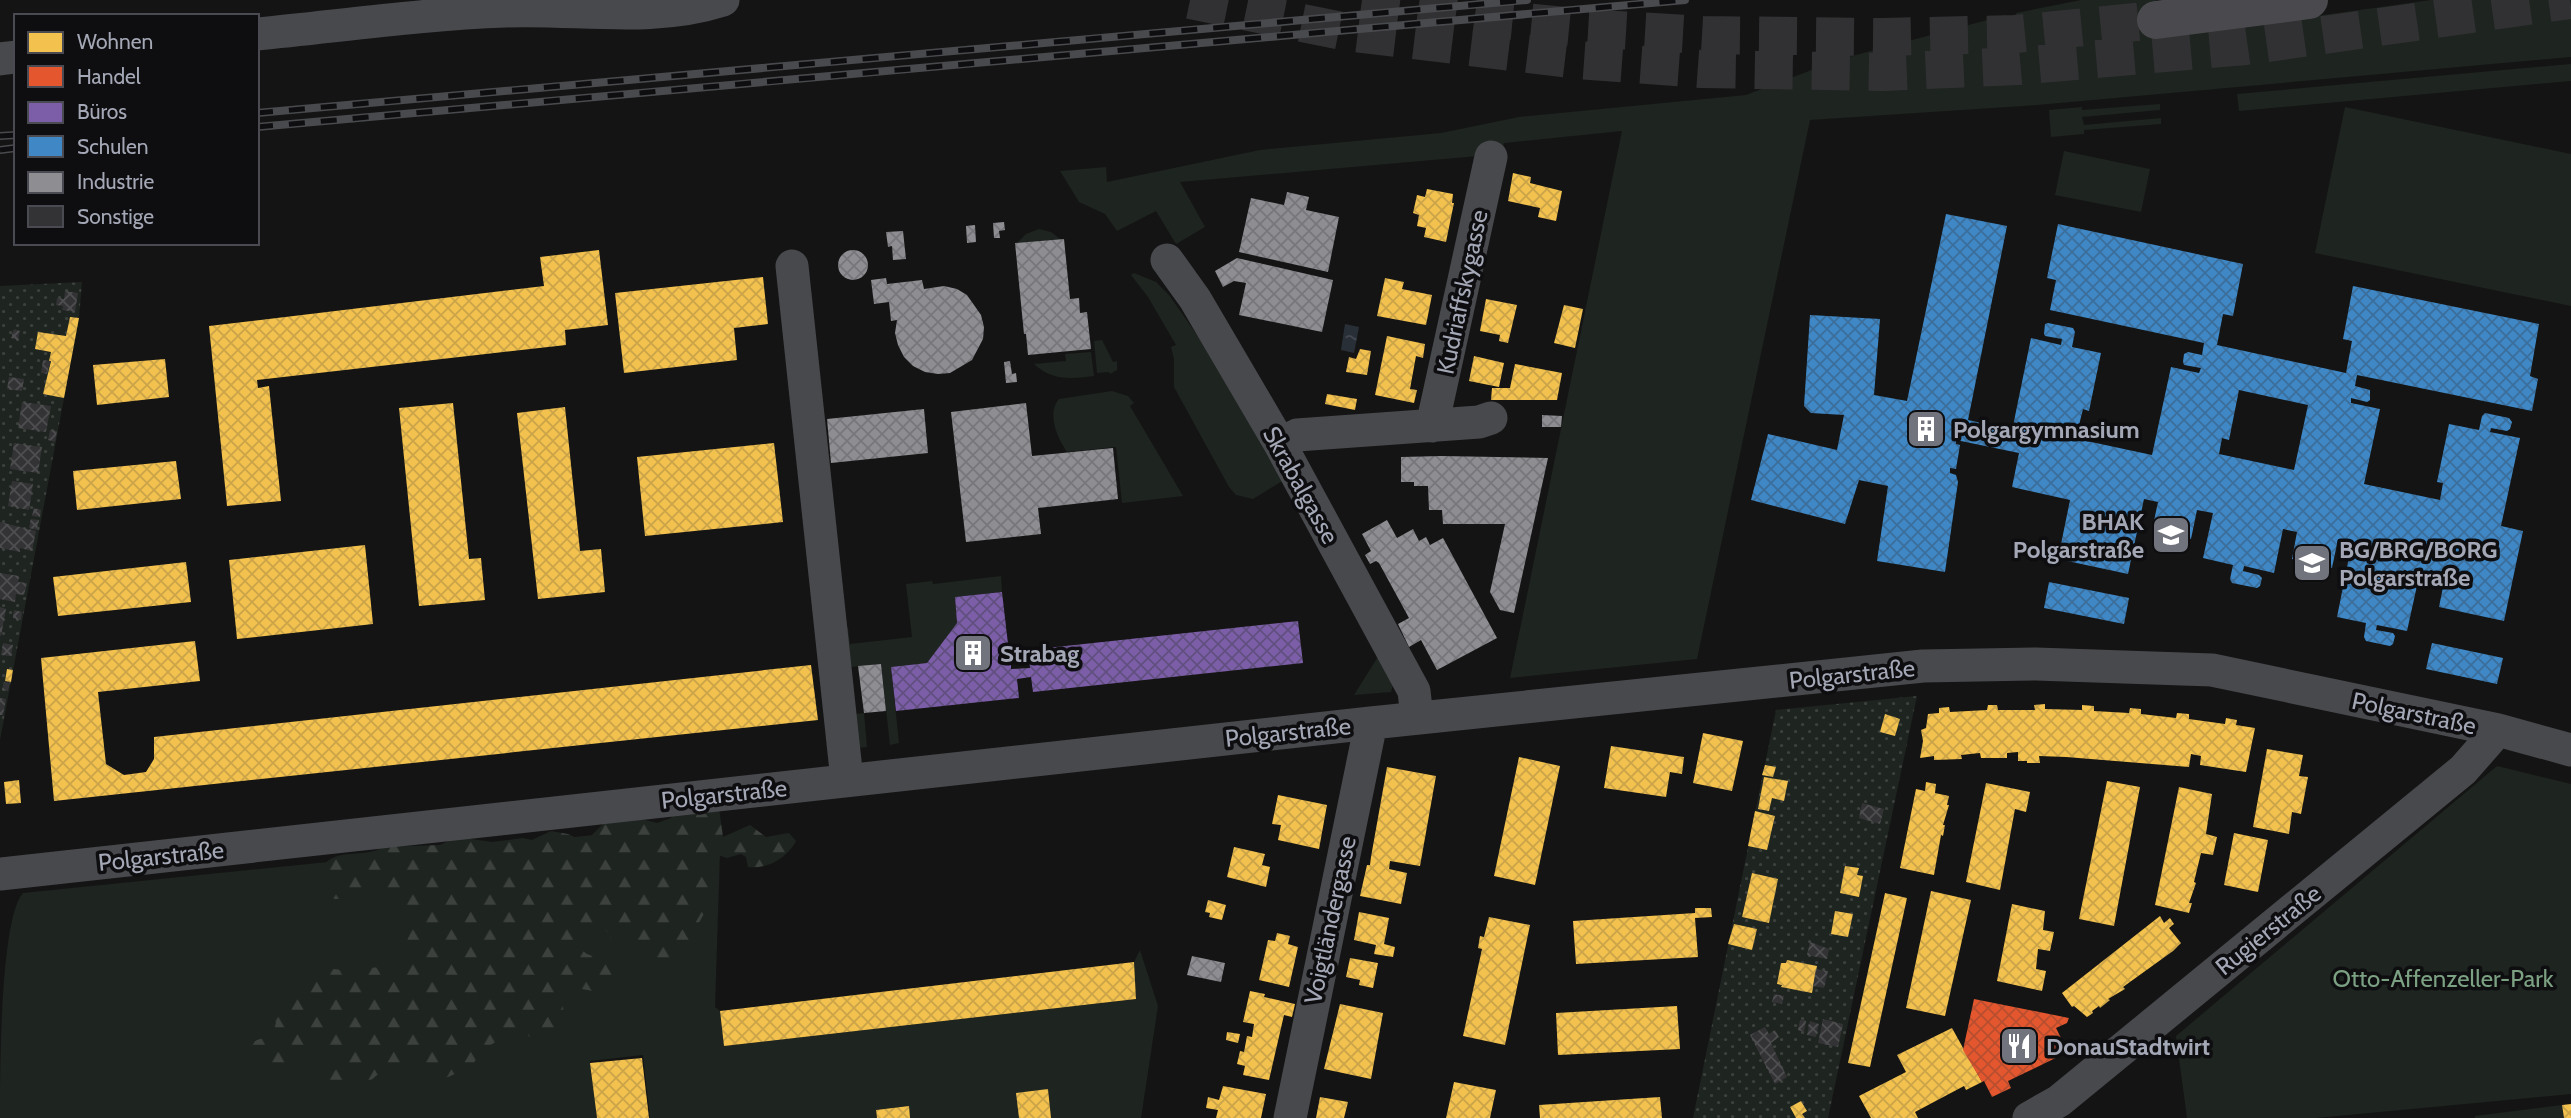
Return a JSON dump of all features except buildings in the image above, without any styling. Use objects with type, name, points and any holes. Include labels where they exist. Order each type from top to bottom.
[{"type":"highway","points":[[2156,20],[2309,0]]},
{"type":"street","points":[[259,34],[507,11],[611,15],[704,6],[723,0]]},
{"type":"street","name":"Kudriaffskygasse","points":[[1432,426],[1491,157]]},
{"type":"street","name":"Skrabalgasse","points":[[1167,260],[1195,299],[1280,444],[1414,691],[1417,718]]},
{"type":"street","points":[[792,266],[847,780]]},
{"type":"street","points":[[1280,444],[1297,435],[1479,422],[1491,418]]},
{"type":"street","name":"Polgarstraße","points":[[0,874],[1417,718],[1923,666],[2036,664],[2212,670],[2498,730],[2571,750]]},
{"type":"street","name":"Voigtländergasse","points":[[1290,1118],[1371,723]]},
{"type":"street","name":"Rugierstraße","points":[[2029,1118],[2059,1101],[2463,770],[2498,730]]},
{"type":"green space","points":[[2081,0],[2156,0],[2156,3],[2147,4],[2152,39],[2431,0],[2571,0],[2571,57],[2037,105],[1810,120],[1697,659],[1510,678],[1622,131],[1504,143],[1500,158],[1478,156],[1180,182],[1205,227],[1176,244],[1156,211],[1117,231],[1105,214],[1079,202],[1060,171],[1106,167],[1107,182],[1260,150],[1441,133],[1519,117],[1746,95],[1841,59],[2006,15],[2007,22],[2017,20],[2016,13]]},
{"type":"green space","points":[[2571,64],[2571,81],[2239,111],[2237,94]]},
{"type":"green space","points":[[2160,104],[2160,110],[2082,117],[2084,125],[2161,118],[2161,124],[2084,130],[2084,134],[2051,137],[2049,110]]},
{"type":"green space","points":[[2345,107],[2571,154],[2571,306],[2315,253]]},
{"type":"green space","points":[[2064,151],[2150,169],[2141,212],[2055,195]]},
{"type":"green space","points":[[1039,229],[1051,232],[1060,239],[1017,243],[1026,234]]},
{"type":"green space","points":[[1134,273],[1156,282],[1169,295],[1202,342],[1284,480],[1253,499],[1236,495],[1229,487],[1174,387],[1171,347],[1176,345],[1148,297],[1131,275]]},
{"type":"green space","points":[[82,282],[79,318],[0,740],[0,286]]},
{"type":"green space","points":[[1102,340],[1113,362],[1117,361],[1117,370],[1110,374],[1097,373],[1094,341]]},
{"type":"green space","points":[[1091,352],[1094,376],[1055,376],[1034,364],[1066,361],[1065,354]]},
{"type":"green space","points":[[1112,391],[1128,396],[1134,403],[1130,406],[1183,496],[1122,503],[1116,447],[1067,452],[1053,419],[1055,405],[1059,399]]},
{"type":"green space","points":[[1001,576],[1002,592],[955,597],[957,623],[927,663],[891,667],[899,743],[890,745],[881,664],[841,668],[837,628],[848,627],[850,644],[912,637],[906,584],[932,581],[933,584]]},
{"type":"green space","points":[[1379,655],[1393,685],[1391,692],[1354,695]]},
{"type":"green space","points":[[1917,696],[1828,1118],[1693,1118],[1776,710]]},
{"type":"green space","points":[[864,713],[867,747],[850,749],[846,715]]},
{"type":"green space","name":"Otto-Affenzeller-Park","points":[[2497,766],[2571,784],[2571,1094],[2316,1118],[2187,1118],[2176,1036]]},
{"type":"green space","points":[[719,808],[723,837],[750,825],[766,837],[789,833],[796,841],[782,858],[763,866],[748,867],[746,857],[741,854],[727,858],[709,852],[705,863],[709,902],[699,923],[696,952],[691,956],[639,965],[632,953],[634,946],[623,947],[612,941],[603,927],[596,932],[583,951],[593,956],[611,956],[620,974],[603,990],[578,989],[562,996],[564,1017],[561,1029],[530,1037],[523,1031],[507,1036],[483,1049],[471,1067],[448,1077],[428,1081],[416,1068],[398,1067],[381,1072],[362,1086],[356,1087],[342,1080],[323,1084],[319,1072],[332,1056],[332,1051],[327,1050],[306,1055],[272,1072],[260,1070],[245,1059],[243,1048],[273,1035],[276,1022],[271,1018],[270,1007],[276,1002],[298,999],[314,979],[323,981],[333,969],[343,970],[352,964],[364,968],[409,966],[410,959],[405,947],[411,929],[396,896],[380,888],[348,892],[340,899],[334,899],[329,892],[323,866],[329,860],[383,847],[440,845],[457,837],[492,842],[523,838],[532,840],[551,831],[581,840],[588,839],[605,822],[633,817],[657,823],[671,818],[673,813]]},
{"type":"green space","points":[[721,822],[715,1007],[720,1011],[724,1046],[1136,999],[1134,962],[1140,950],[1158,1006],[1141,1118],[1051,1118],[1048,1090],[1019,1118],[910,1118],[908,1106],[876,1110],[877,1118],[650,1118],[643,1055],[590,1061],[597,1118],[0,1118],[1,1035],[6,964],[15,908],[23,893]]},
{"type":"green space","points":[[2562,1105],[2564,1118],[2475,1118],[2475,1116]]},
{"type":"water","points":[[1345,324],[1359,327],[1354,353],[1341,350]]},
{"type":"tunnel","points":[[1190,0],[1347,32],[1578,60],[1701,69],[1883,72],[2018,66],[2246,46],[2570,0]]},
{"type":"tunnel","points":[[1362,0],[1503,20],[1703,35],[1883,37],[2015,34],[2156,20]]},
{"type":"railway","points":[[259,113],[1527,0]]},
{"type":"railway","points":[[259,127],[1685,0]]},
{"type":"railway","points":[[0,136],[14,135]]},
{"type":"railway","points":[[0,150],[14,148]]},
{"type":"place","name":"Polgargymnasium","points":[[1926,429]]},
{"type":"place","name":"BHAK Polgarstraße","points":[[2171,535]]},
{"type":"place","name":"BG/BRG/BORG Polgarstraße","points":[[2312,563]]},
{"type":"place","name":"Strabag","points":[[973,653]]},
{"type":"place","name":"DonauStadtwirt","points":[[2019,1046]]}]
